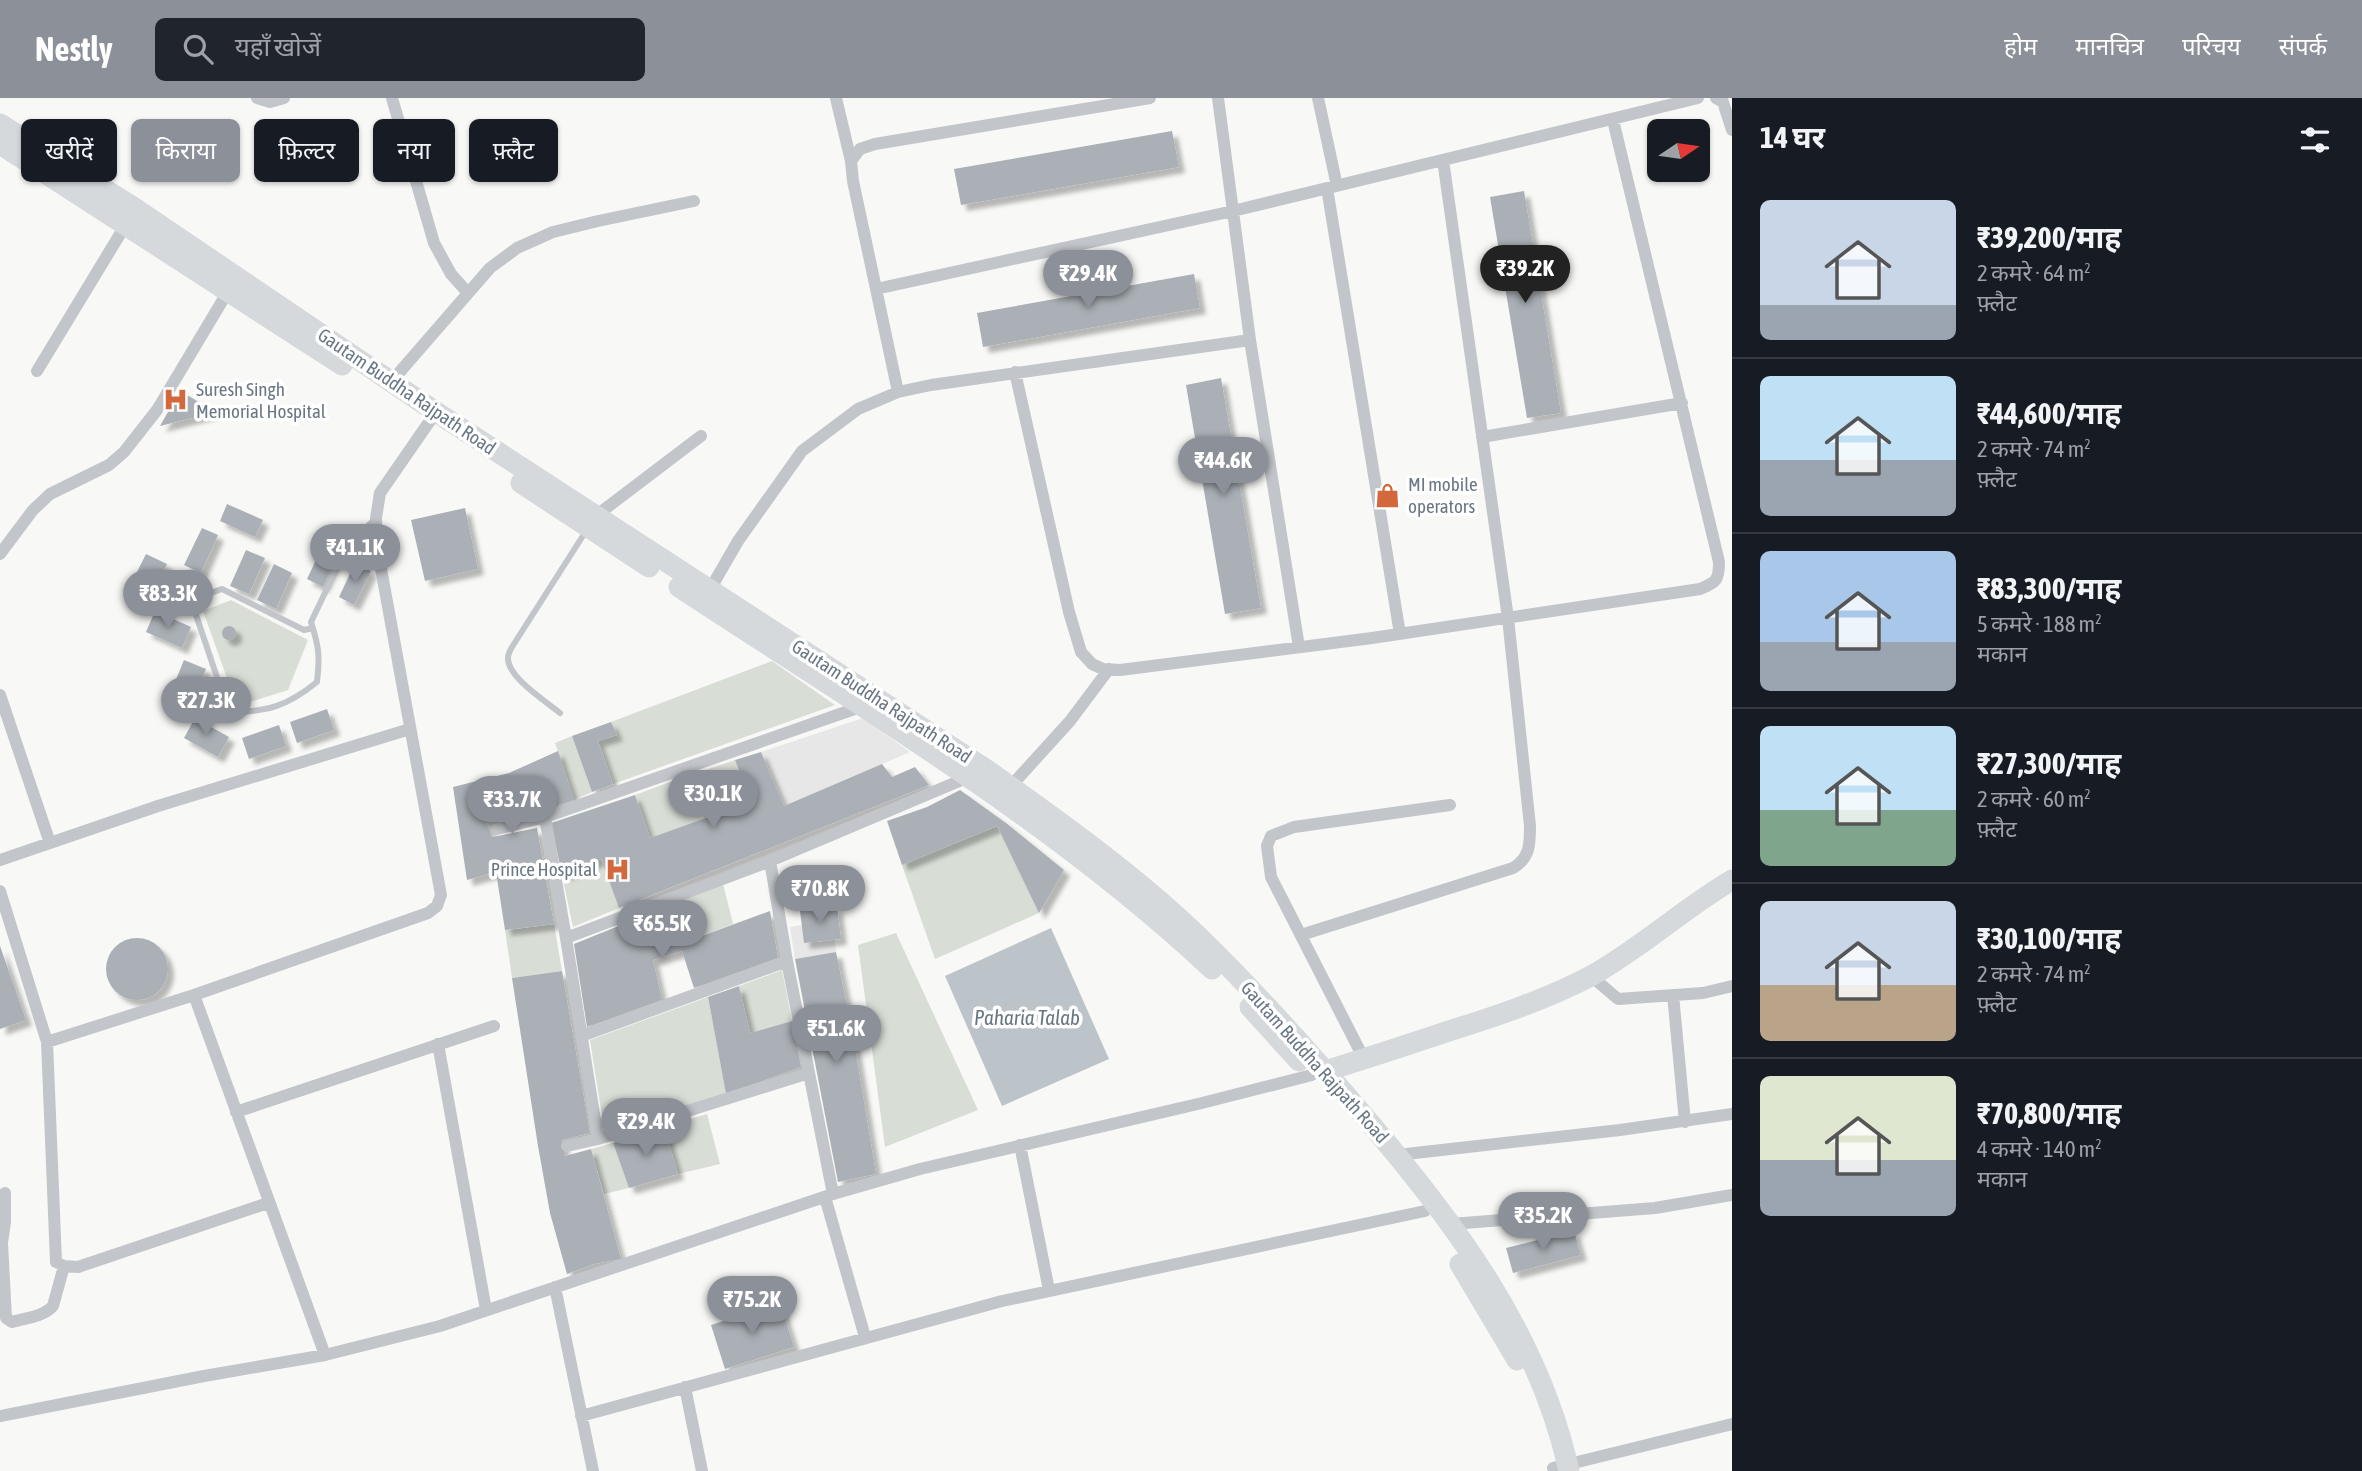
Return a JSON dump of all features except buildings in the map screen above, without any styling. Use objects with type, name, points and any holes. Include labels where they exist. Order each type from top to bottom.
[{"type":"main road","name":"Gautam Buddha Rajpath Road","points":[[0,124],[131,217],[391,382],[432,417],[977,774],[1011,786],[1150,893],[1198,936],[1286,1024],[1319,1073],[1397,1155],[1451,1224],[1495,1290],[1525,1345],[1546,1393],[1561,1469]]},
{"type":"main road","points":[[0,144],[131,217]]},
{"type":"main road","points":[[233,283],[432,417]]},
{"type":"main road","points":[[706,596],[863,706],[977,774],[1162,922],[1319,1073],[1425,1212],[1471,1280],[1514,1355],[1534,1398],[1561,1469]]},
{"type":"main road","points":[[1319,1073],[1506,1013],[1591,976],[1732,880]]},
{"type":"street","points":[[257,98],[270,102],[284,98]]},
{"type":"street","points":[[391,98],[434,243],[451,274],[468,293]]},
{"type":"street","points":[[836,98],[898,392]]},
{"type":"street","points":[[850,161],[860,149],[875,144],[1112,101],[1150,98]]},
{"type":"street","points":[[1218,98],[1250,341],[1299,647]]},
{"type":"street","points":[[1318,98],[1400,634]]},
{"type":"street","points":[[876,289],[1233,211],[1698,98]]},
{"type":"street","points":[[1716,98],[1723,102],[1732,130]]},
{"type":"street","points":[[1014,372],[1069,611],[1081,652],[1091,664],[1120,670],[1400,634],[1700,589],[1715,582],[1719,574],[1719,562],[1613,120]]},
{"type":"street","points":[[1301,935],[1495,875],[1522,863],[1530,843],[1508,618],[1443,160]]},
{"type":"street","points":[[391,382],[490,268],[517,248],[553,232],[598,220],[694,201]]},
{"type":"street","points":[[37,371],[131,217]]},
{"type":"street","points":[[0,554],[33,510],[50,494],[108,465],[124,452],[157,410],[233,283]]},
{"type":"street","points":[[706,596],[738,541],[802,451],[858,409],[898,392],[931,385],[1250,341]]},
{"type":"street","points":[[1482,437],[1682,403]]},
{"type":"street","points":[[47,1042],[194,995],[415,917],[438,906],[441,895],[377,547],[376,518],[380,494],[432,417]]},
{"type":"street","points":[[593,521],[701,436]]},
{"type":"street","points":[[1011,786],[1070,722],[1109,669]]},
{"type":"street","points":[[0,695],[50,843]]},
{"type":"street","points":[[497,829],[545,817],[863,706]]},
{"type":"street","points":[[0,860],[158,806],[410,729]]},
{"type":"street","points":[[566,938],[770,861],[977,774]]},
{"type":"street","points":[[1364,1059],[1271,877],[1267,845],[1271,836],[1294,827],[1450,805]]},
{"type":"street","points":[[545,817],[598,1139]]},
{"type":"street","points":[[770,861],[829,1196],[865,1337]]},
{"type":"street","points":[[0,891],[47,1042],[56,1262],[64,1266],[78,1267],[268,1203]]},
{"type":"street","points":[[581,1036],[788,961]]},
{"type":"street","points":[[1591,976],[1618,999],[1703,993],[1732,986]]},
{"type":"street","points":[[194,995],[325,1355]]},
{"type":"street","points":[[1673,995],[1685,1122]]},
{"type":"street","points":[[236,1112],[494,1026]]},
{"type":"street","points":[[438,1045],[486,1310]]},
{"type":"street","points":[[567,1146],[598,1139],[809,1073]]},
{"type":"street","points":[[0,1416],[325,1355],[440,1326],[829,1196],[920,1170],[1319,1073]]},
{"type":"street","points":[[1397,1155],[1685,1122],[1732,1114]]},
{"type":"street","points":[[1020,1145],[1049,1290]]},
{"type":"street","points":[[5,1194],[2,1242],[6,1318],[12,1322],[44,1314],[54,1306],[64,1266]]},
{"type":"street","points":[[1451,1224],[1643,1210],[1732,1195]]},
{"type":"street","points":[[581,1416],[865,1337],[1049,1290],[1425,1212]]},
{"type":"street","points":[[555,1287],[593,1471]]},
{"type":"street","points":[[685,1387],[702,1471]]},
{"type":"street","points":[[1561,1469],[1732,1424]]},
{"type":"lane","points":[[313,628],[304,631],[222,589],[191,600],[229,713],[267,711],[301,695],[317,682],[320,654],[313,628],[311,622],[348,545],[376,518]]},
{"type":"lane","points":[[560,713],[516,676],[511,670],[508,658],[512,647],[593,521]]},
{"type":"shaded area","points":[[231,600],[308,640],[288,690],[237,706],[203,611]]},
{"type":"shaded area","points":[[772,661],[835,705],[613,784],[598,741],[616,735],[611,722]]},
{"type":"shaded area","points":[[863,718],[910,752],[784,806],[761,752]]},
{"type":"shaded area","points":[[572,736],[592,792],[574,800],[555,743]]},
{"type":"shaded area","points":[[735,760],[751,802],[727,811],[706,770]]},
{"type":"shaded area","points":[[706,770],[727,811],[702,820],[683,777]]},
{"type":"shaded area","points":[[683,777],[702,820],[650,838],[635,795]]},
{"type":"shaded area","points":[[997,826],[1039,913],[935,959],[902,865]]},
{"type":"shaded area","points":[[601,859],[619,908],[573,927],[562,875]]},
{"type":"shaded area","points":[[723,884],[733,924],[680,944],[668,906]]},
{"type":"shaded area","points":[[833,920],[836,952],[795,959],[790,927]]},
{"type":"shaded area","points":[[554,924],[562,971],[512,978],[505,930]]},
{"type":"shaded area","points":[[896,933],[978,1110],[885,1147],[858,945]]},
{"type":"shaded area","points":[[782,970],[792,1021],[750,1033],[739,986]]},
{"type":"shaded area","points":[[708,997],[726,1094],[604,1129],[590,1040]]},
{"type":"shaded area","points":[[707,1114],[720,1164],[678,1174],[664,1127]]},
{"type":"shaded area","points":[[613,1143],[629,1188],[604,1194],[591,1149]]},
{"type":"water","name":"Paharia Talab","points":[[1051,928],[1109,1059],[1002,1106],[945,976]]},
{"type":"place","name":"Suresh Singh Memorial Hospital","points":[[176,400]]},
{"type":"place","name":"MI mobile operators","points":[[1388,495]]},
{"type":"place","name":"Prince Hospital","points":[[617,869]]}]
